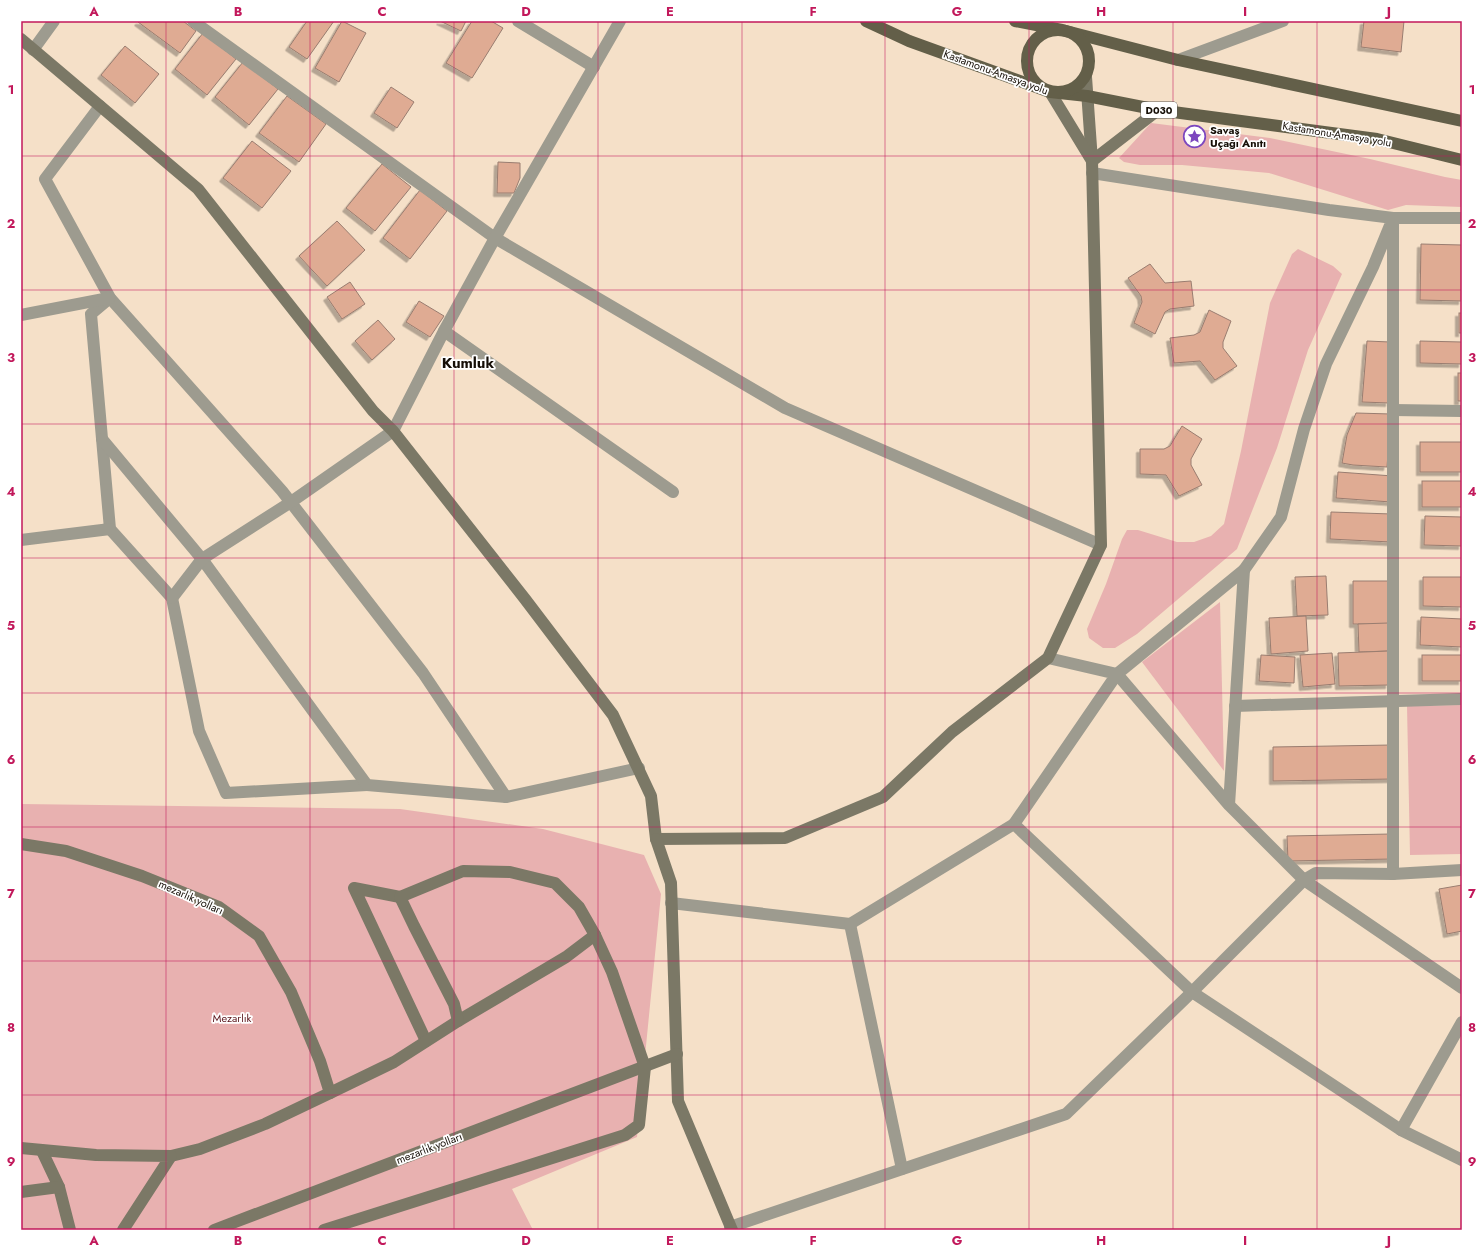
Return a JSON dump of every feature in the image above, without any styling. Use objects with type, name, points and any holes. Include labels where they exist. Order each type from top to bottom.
[{"type":"main road","name":"Kastamonu-Amasya yolu","points":[[866,21],[909,41],[1050,92],[1087,96],[1158,110],[1377,139],[1462,160]]},
{"type":"main road","points":[[1015,21],[1061,25],[1178,60],[1462,121]]},
{"type":"main road","points":[[1061,25],[1081,39],[1087,47],[1090,57],[1090,68],[1086,77],[1079,85],[1060,93],[1050,92],[1040,87],[1033,80],[1028,71],[1027,60],[1029,50],[1034,41],[1042,34],[1061,25]]},
{"type":"street","points":[[33,50],[54,21]]},
{"type":"street","points":[[193,21],[495,238],[785,408],[1101,545]]},
{"type":"street","points":[[518,21],[594,67]]},
{"type":"street","points":[[172,598],[202,559],[291,502],[393,431],[444,331],[495,238],[620,21]]},
{"type":"street","points":[[1178,60],[1284,21]]},
{"type":"street","points":[[21,39],[198,189],[374,411],[393,431],[525,599],[613,715],[651,796],[656,839],[671,883],[678,1101],[731,1228],[902,1168],[1066,1114],[1192,992],[1304,880],[1316,873],[1393,874],[1462,870]]},
{"type":"street","points":[[656,839],[786,838],[882,797],[952,732],[1048,658],[1101,545],[1092,167],[1086,77]]},
{"type":"street","points":[[1050,92],[1092,167]]},
{"type":"street","points":[[100,106],[45,179],[110,298],[291,502],[423,673],[506,797]]},
{"type":"street","points":[[1092,167],[1158,110]]},
{"type":"street","points":[[1092,167],[1329,210],[1393,218],[1462,218]]},
{"type":"street","points":[[1393,218],[1393,874]]},
{"type":"street","points":[[671,903],[850,924],[1014,824],[1117,674],[1244,570],[1281,517],[1304,429],[1326,364],[1373,267],[1393,218]]},
{"type":"street","points":[[21,315],[110,298]]},
{"type":"street","points":[[110,298],[91,314],[110,529],[172,598],[199,731],[226,793],[367,785],[506,797],[638,768]]},
{"type":"street","points":[[444,331],[673,492]]},
{"type":"street","points":[[1393,410],[1462,411]]},
{"type":"street","points":[[102,439],[202,559],[367,785]]},
{"type":"street","points":[[21,540],[110,529]]},
{"type":"street","points":[[1229,805],[1244,570]]},
{"type":"street","points":[[1048,658],[1117,674],[1229,805],[1304,880],[1462,988]]},
{"type":"street","points":[[1235,706],[1462,699]]},
{"type":"street","points":[[1014,824],[1192,992],[1401,1130],[1462,1160]]},
{"type":"street","name":"mezarlık yolları","points":[[21,844],[66,851],[142,876],[219,907],[259,936],[291,992],[320,1060],[330,1093]]},
{"type":"street","points":[[324,1230],[625,1135],[639,1125],[645,1066],[612,972],[596,935],[579,907],[555,883],[510,872],[463,871],[400,897],[354,888],[426,1041]]},
{"type":"street","points":[[400,897],[454,1004],[458,1021]]},
{"type":"street","points":[[850,924],[902,1168]]},
{"type":"street","points":[[21,1148],[96,1155],[171,1156],[200,1149],[265,1124],[394,1062],[458,1021],[566,957],[596,935]]},
{"type":"street","points":[[1401,1130],[1462,1022]]},
{"type":"street","name":"mezarlık yolları","points":[[214,1230],[676,1054]]},
{"type":"street","points":[[42,1151],[59,1187],[70,1230]]},
{"type":"street","points":[[123,1230],[171,1156]]},
{"type":"street","points":[[21,1192],[59,1187]]},
{"type":"green space","points":[[1151,123],[1270,138],[1462,180],[1462,207],[1406,205],[1388,210],[1269,173],[1182,165],[1140,165],[1124,162],[1119,158]]},
{"type":"green space","points":[[1298,249],[1333,266],[1342,274],[1308,350],[1277,448],[1237,549],[1137,634],[1115,648],[1103,648],[1089,638],[1087,629],[1106,584],[1122,539],[1127,530],[1138,530],[1177,542],[1194,542],[1211,536],[1224,524],[1241,451],[1270,303],[1292,254]]},
{"type":"green space","points":[[1220,602],[1224,771],[1142,662]]},
{"type":"green space","points":[[1462,705],[1462,854],[1410,855],[1407,706]]},
{"type":"green space","name":"Mezarlık","points":[[21,804],[400,809],[543,829],[644,855],[661,894],[637,1137],[512,1189],[533,1230],[21,1230]]},
{"type":"building","points":[[183,21],[196,31],[180,53],[138,22]]},
{"type":"building","points":[[307,21],[334,21],[307,59],[289,47]]},
{"type":"building","points":[[342,21],[366,33],[339,82],[315,68]]},
{"type":"building","points":[[440,21],[466,21],[461,31]]},
{"type":"building","points":[[472,21],[491,21],[503,28],[472,78],[446,63]]},
{"type":"building","points":[[1364,21],[1404,21],[1401,52],[1361,47]]},
{"type":"building","points":[[203,33],[236,59],[207,95],[175,69]]},
{"type":"building","points":[[125,46],[159,74],[135,103],[101,75]]},
{"type":"building","points":[[243,62],[278,89],[249,125],[215,97]]},
{"type":"building","points":[[391,87],[414,102],[397,128],[374,113]]},
{"type":"building","points":[[287,96],[326,124],[299,162],[259,133]]},
{"type":"building","points":[[252,141],[291,171],[262,208],[223,178]]},
{"type":"building","points":[[498,162],[520,163],[520,178],[514,193],[497,193]]},
{"type":"building","points":[[382,164],[411,187],[375,231],[346,208]]},
{"type":"building","points":[[420,190],[447,211],[410,259],[383,238]]},
{"type":"building","points":[[337,221],[365,250],[327,286],[299,256]]},
{"type":"building","points":[[1421,244],[1462,245],[1462,301],[1420,300]]},
{"type":"building","points":[[1150,264],[1165,283],[1191,281],[1194,306],[1170,309],[1165,312],[1155,334],[1134,323],[1142,302],[1141,296],[1128,278]]},
{"type":"building","points":[[350,282],[365,304],[342,319],[327,297]]},
{"type":"building","points":[[419,301],[444,316],[430,337],[406,322]]},
{"type":"building","points":[[1209,310],[1231,321],[1223,342],[1223,348],[1237,366],[1215,380],[1200,361],[1174,363],[1170,338],[1194,335],[1200,332]]},
{"type":"building","points":[[1459,313],[1462,313],[1462,333],[1459,333]]},
{"type":"building","points":[[378,320],[395,339],[372,360],[355,341]]},
{"type":"building","points":[[1367,341],[1390,342],[1389,403],[1362,402]]},
{"type":"building","points":[[1420,341],[1462,342],[1462,364],[1420,363]]},
{"type":"building","points":[[1458,373],[1462,373],[1462,401],[1458,401]]},
{"type":"building","points":[[1356,413],[1391,414],[1387,467],[1342,463],[1347,435]]},
{"type":"building","points":[[1182,426],[1202,439],[1191,459],[1191,465],[1202,485],[1179,496],[1166,475],[1140,474],[1140,449],[1164,449],[1170,446]]},
{"type":"building","points":[[1420,442],[1462,442],[1462,472],[1420,472]]},
{"type":"building","points":[[1338,472],[1393,476],[1391,502],[1336,498]]},
{"type":"building","points":[[1422,481],[1462,481],[1462,507],[1422,507]]},
{"type":"building","points":[[1331,512],[1392,514],[1391,542],[1330,539]]},
{"type":"building","points":[[1425,516],[1462,517],[1462,546],[1424,545]]},
{"type":"building","points":[[1326,576],[1328,615],[1297,616],[1295,577]]},
{"type":"building","points":[[1423,577],[1462,577],[1462,607],[1423,606]]},
{"type":"building","points":[[1353,581],[1393,581],[1392,624],[1353,624]]},
{"type":"building","points":[[1306,616],[1308,651],[1271,654],[1269,618]]},
{"type":"building","points":[[1421,617],[1462,619],[1462,647],[1420,645]]},
{"type":"building","points":[[1388,623],[1389,651],[1359,652],[1358,624]]},
{"type":"building","points":[[1389,651],[1389,685],[1339,686],[1338,653]]},
{"type":"building","points":[[1332,653],[1335,684],[1303,687],[1300,655]]},
{"type":"building","points":[[1261,655],[1295,657],[1294,683],[1259,681]]},
{"type":"building","points":[[1422,655],[1462,655],[1462,681],[1422,681]]},
{"type":"building","points":[[1391,745],[1392,779],[1273,781],[1273,747]]},
{"type":"building","points":[[1391,834],[1392,859],[1288,861],[1287,836]]},
{"type":"building","points":[[1462,885],[1462,931],[1447,934],[1439,889]]},
{"type":"place","name":"Savaş Uçağı Anıtı","points":[[1194,136]]},
{"type":"district","name":"Kumluk","points":[[468,363]]}]
